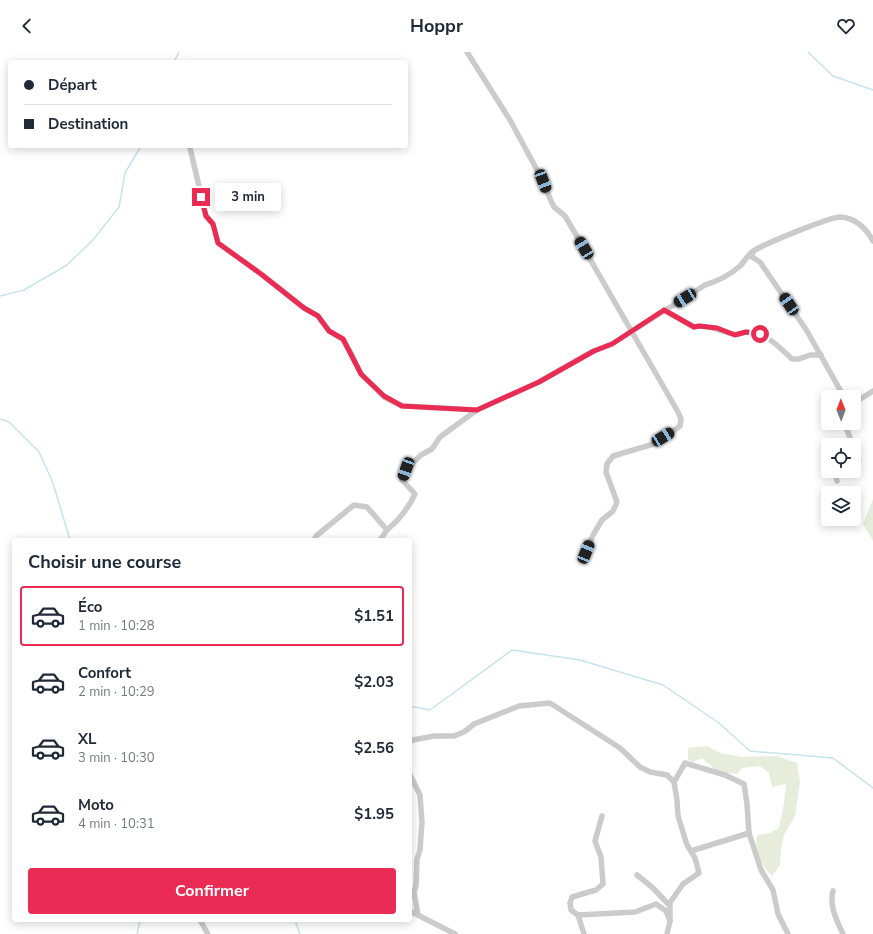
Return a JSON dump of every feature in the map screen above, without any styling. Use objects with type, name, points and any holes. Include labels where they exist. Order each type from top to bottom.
[{"type":"street","points":[[467,52],[510,120],[525,151],[543,181],[551,201],[568,222],[681,419],[680,426],[657,443],[613,456],[607,464],[606,472],[617,502],[613,511],[602,520],[593,534],[586,552]]},
{"type":"street","points":[[190,148],[206,216],[213,224],[218,243],[304,308],[318,316],[329,331],[343,339],[361,374],[384,396],[402,406],[477,410]]},
{"type":"street","points":[[381,538],[387,530],[404,514],[415,494],[402,480],[406,469],[421,455],[432,449],[440,438],[477,410],[539,382],[594,351],[612,344],[631,330],[705,285],[717,282],[739,266],[753,252],[787,235],[839,217],[852,220],[866,229],[873,241]]},
{"type":"street","points":[[753,252],[752,257],[760,262],[821,355],[840,390]]},
{"type":"street","points":[[664,310],[694,327],[699,326],[717,328],[735,335],[746,332],[768,337],[792,359],[799,359],[810,355],[821,355]]},
{"type":"street","points":[[861,399],[873,391]]},
{"type":"street","points":[[315,538],[354,505],[367,506],[387,530]]},
{"type":"street","points":[[412,741],[434,736],[454,736],[464,732],[474,724],[519,706],[550,703],[620,748],[640,767],[650,772],[667,775],[674,782]]},
{"type":"street","points":[[669,904],[683,884],[699,873],[691,851],[687,845],[678,816],[674,782],[685,764],[725,775],[744,784],[749,833],[761,870],[768,879],[778,914],[788,934]]},
{"type":"street","points":[[412,779],[420,795],[422,822],[420,850],[417,859],[416,886],[414,892],[418,915]]},
{"type":"street","points":[[584,934],[578,915],[571,910],[570,903],[572,897],[596,890],[602,884],[601,857],[596,841],[602,816]]},
{"type":"street","points":[[691,851],[749,833]]},
{"type":"street","points":[[637,875],[669,904],[670,921],[667,934]]},
{"type":"street","points":[[833,891],[832,897],[834,914],[843,934]]},
{"type":"street","points":[[578,915],[635,912],[656,904],[666,912],[670,921]]},
{"type":"street","points":[[412,912],[455,934]]},
{"type":"street","points":[[201,922],[208,934]]},
{"type":"green space","points":[[873,499],[873,541],[863,524]]},
{"type":"green space","points":[[707,746],[720,753],[741,757],[777,756],[797,763],[800,782],[795,816],[784,835],[780,865],[772,876],[761,862],[757,852],[756,841],[757,835],[770,833],[779,828],[786,784],[772,787],[769,773],[760,766],[742,768],[737,774],[718,772],[702,758],[693,762],[688,760],[688,748]]},
{"type":"waterway","points":[[175,60],[179,52]]},
{"type":"waterway","points":[[808,52],[833,76],[873,90]]},
{"type":"waterway","points":[[0,296],[24,290],[67,265],[93,240],[119,207],[125,173],[140,148]]},
{"type":"waterway","points":[[0,419],[9,422],[39,452],[53,483],[69,538]]},
{"type":"waterway","points":[[412,706],[430,710],[512,650],[580,660],[663,685],[719,723],[750,751],[833,758],[873,788]]},
{"type":"waterway","points":[[137,934],[140,922]]},
{"type":"waterway","points":[[296,922],[300,934]]},
{"type":"route","points":[[201,197],[206,216],[213,224],[218,243],[304,308],[318,316],[329,331],[343,339],[361,374],[384,396],[402,406],[477,410],[539,382],[594,351],[612,344],[631,330],[664,310],[694,327],[699,326],[717,328],[735,335],[746,332],[760,334]]}]
